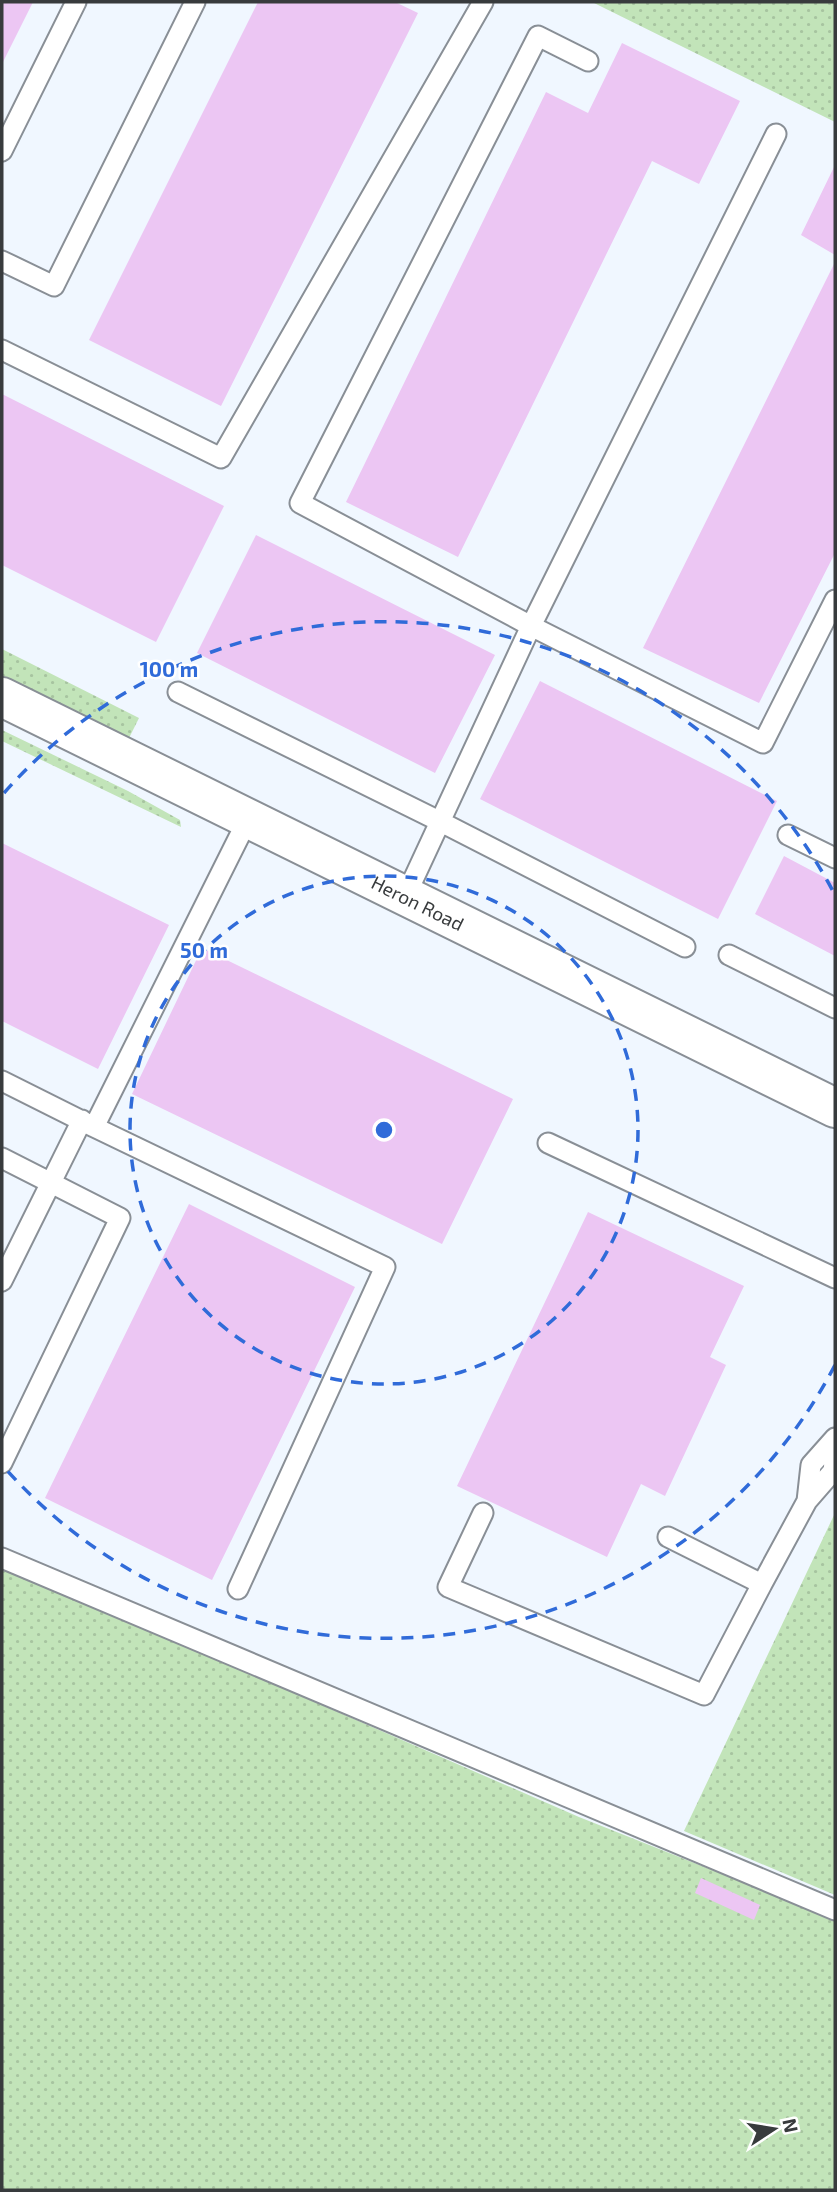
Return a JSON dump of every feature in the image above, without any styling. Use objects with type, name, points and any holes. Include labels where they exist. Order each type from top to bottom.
[{"type":"street","name":"Heron Road","points":[[2,697],[835,1108]]},
{"type":"lane","points":[[2,151],[76,2]]},
{"type":"lane","points":[[2,261],[54,286],[195,2]]},
{"type":"lane","points":[[2,349],[221,458],[483,2]]},
{"type":"lane","points":[[588,61],[538,36],[300,503],[531,626],[763,743],[835,600]]},
{"type":"lane","points":[[406,895],[531,626],[776,134]]},
{"type":"lane","points":[[178,692],[685,947]]},
{"type":"lane","points":[[2,1281],[50,1183],[88,1123],[248,818]]},
{"type":"lane","points":[[788,835],[835,858]]},
{"type":"lane","points":[[729,955],[835,1008]]},
{"type":"lane","points":[[2,1081],[385,1267],[239,1589]]},
{"type":"lane","points":[[548,1143],[835,1278]]},
{"type":"lane","points":[[2,1158],[120,1218],[2,1463]]},
{"type":"lane","points":[[807,1500],[811,1465],[835,1438]]},
{"type":"lane","points":[[483,1513],[448,1587],[704,1695],[807,1500],[833,1471],[835,1454]]},
{"type":"lane","points":[[668,1537],[762,1584]]},
{"type":"lane","points":[[2,1558],[835,1910]]},
{"type":"green space","points":[[592,2],[835,2],[835,122]]},
{"type":"green space","points":[[2,649],[139,718],[128,740],[2,677]]},
{"type":"green space","points":[[2,730],[128,791],[180,820],[181,827],[2,741]]},
{"type":"green space","points":[[835,1513],[835,1895],[684,1831]]},
{"type":"green space","points":[[2,1566],[579,1817],[835,1919],[835,2190],[2,2190]]},
{"type":"building","points":[[2,2],[33,2],[2,64]]},
{"type":"building","points":[[258,2],[395,2],[418,13],[221,406],[89,340]]},
{"type":"building","points":[[622,43],[740,101],[699,184],[652,161],[458,557],[346,502],[546,92],[588,113]]},
{"type":"building","points":[[835,165],[835,255],[801,235]]},
{"type":"building","points":[[835,262],[835,553],[759,703],[643,648]]},
{"type":"building","points":[[2,394],[224,506],[156,642],[2,565]]},
{"type":"building","points":[[256,535],[495,655],[435,773],[197,653]]},
{"type":"building","points":[[540,681],[777,801],[718,919],[480,799]]},
{"type":"building","points":[[2,843],[169,925],[98,1069],[2,1021]]},
{"type":"building","points":[[784,856],[835,883],[835,956],[755,914]]},
{"type":"building","points":[[202,948],[513,1099],[442,1244],[132,1094]]},
{"type":"building","points":[[189,1204],[355,1287],[212,1580],[45,1498]]},
{"type":"building","points":[[588,1212],[744,1286],[710,1357],[726,1365],[665,1496],[641,1484],[607,1557],[457,1486]]},
{"type":"building","points":[[701,1878],[760,1905],[754,1920],[695,1893]]}]
